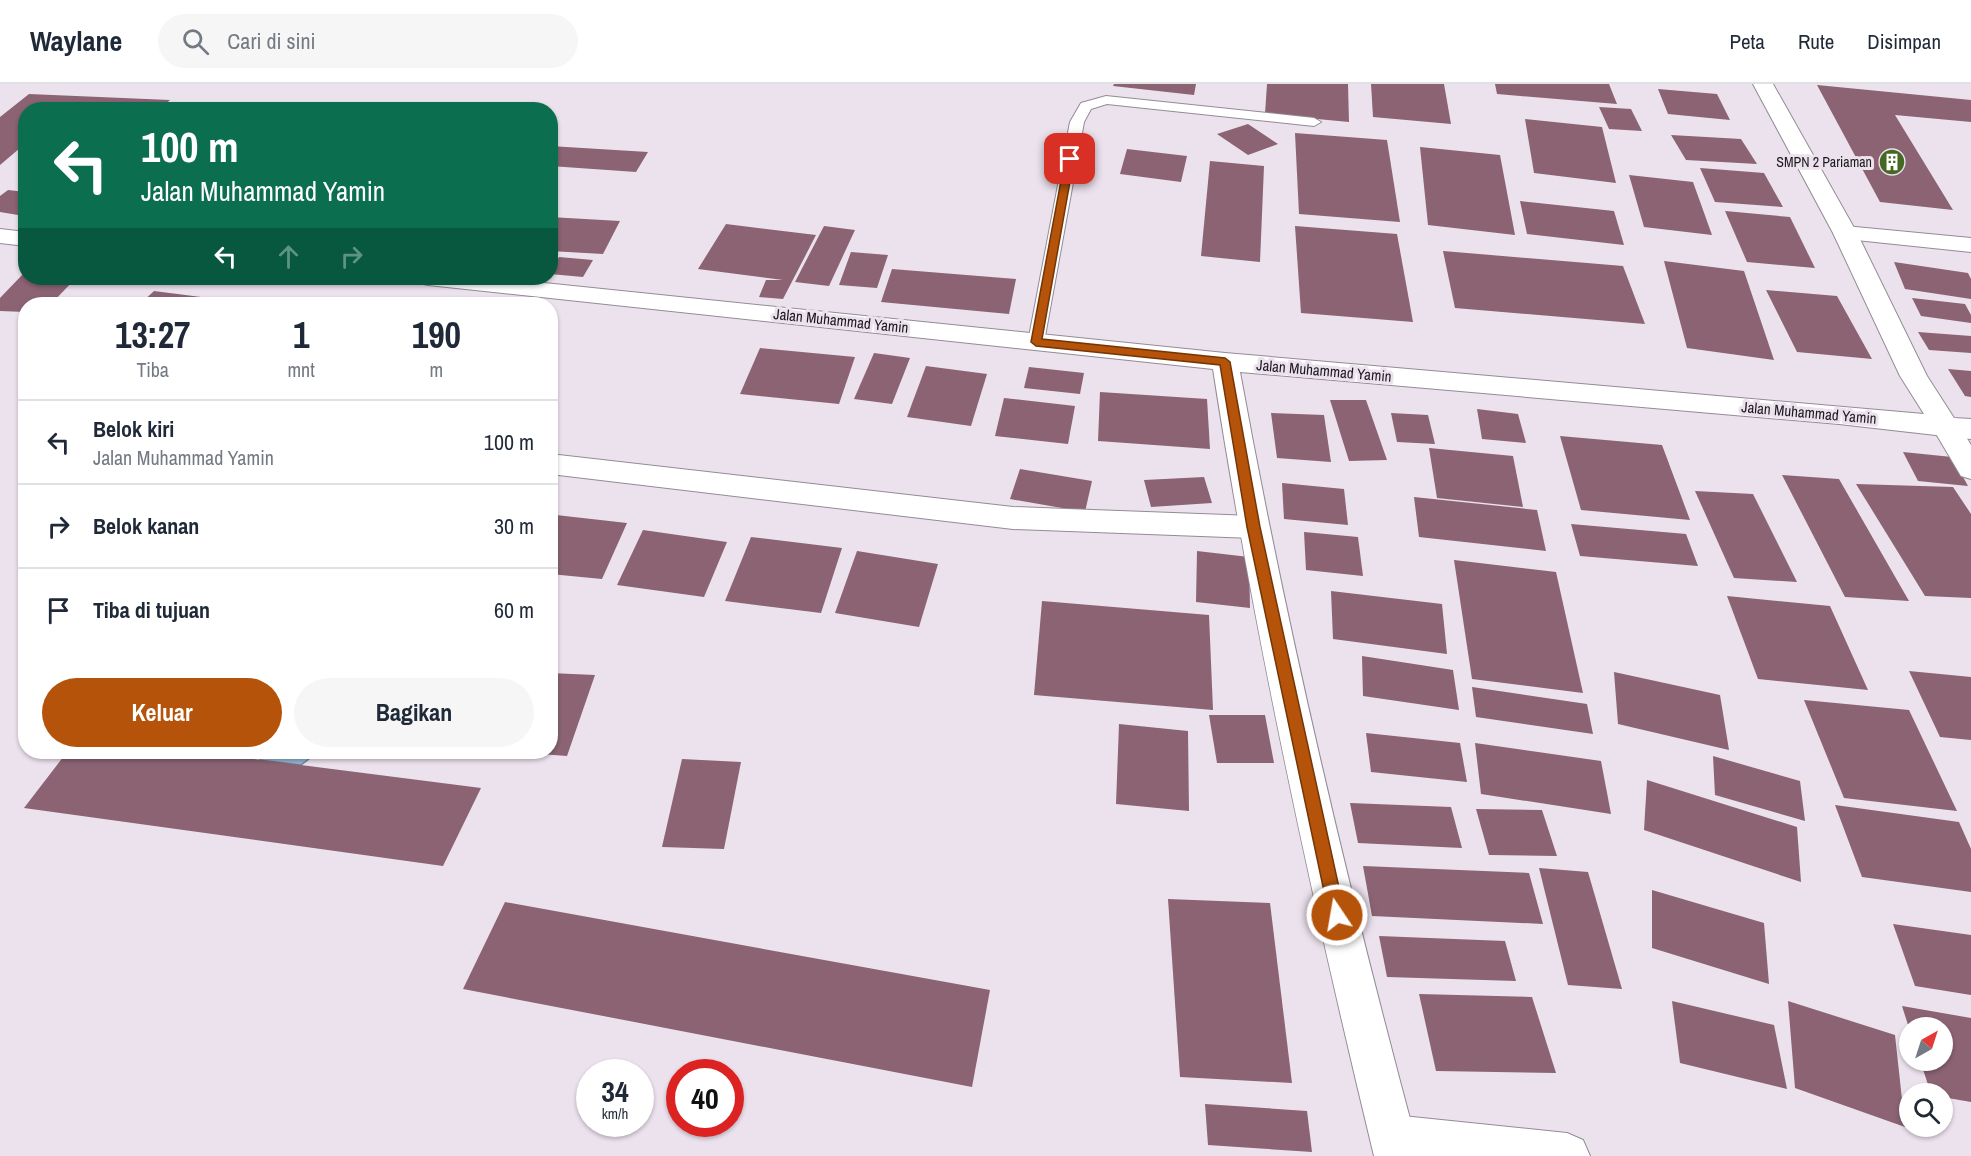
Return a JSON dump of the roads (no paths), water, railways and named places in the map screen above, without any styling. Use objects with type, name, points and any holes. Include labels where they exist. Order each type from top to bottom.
[{"type":"street","points":[[1763,84],[1845,233],[1914,376],[1958,428],[1971,469]]},
{"type":"street","points":[[1845,233],[1971,245]]},
{"type":"street","points":[[0,236],[18,238]]},
{"type":"street","name":"Jalan Muhammad Yamin","points":[[494,285],[1225,362],[1839,415],[1958,428]]},
{"type":"street","points":[[1225,362],[1253,527],[1347,961],[1395,1147],[1567,1156]]},
{"type":"street","points":[[1839,415],[1876,411],[1908,389],[1914,376]]},
{"type":"street","points":[[558,465],[1003,517],[1253,527]]},
{"type":"lane","points":[[1036,342],[1077,122],[1086,105],[1106,100],[1314,122]]},
{"type":"water","points":[[261,759],[309,759],[301,765]]},
{"type":"place","name":"SMPN 2 Pariaman","points":[[1892,162]]}]
